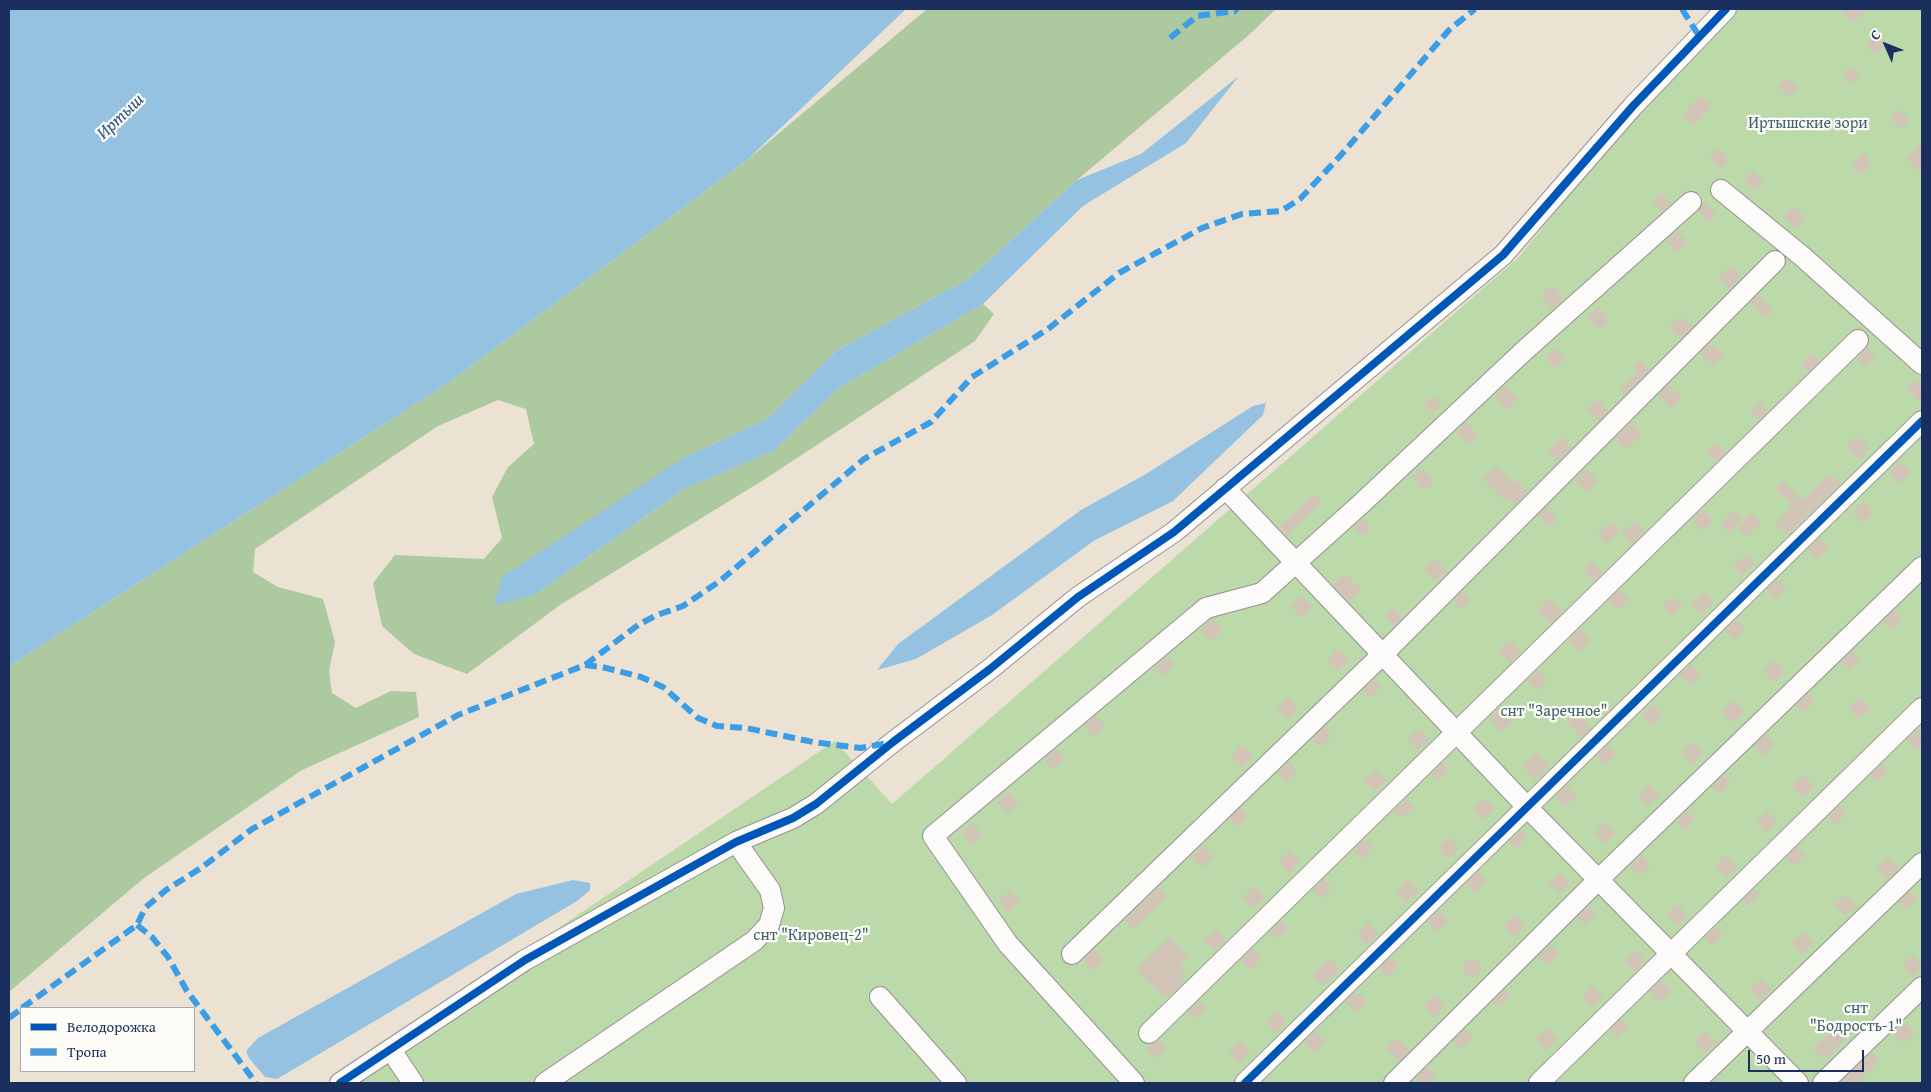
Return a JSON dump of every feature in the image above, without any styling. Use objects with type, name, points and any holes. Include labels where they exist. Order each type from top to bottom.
[{"type":"street","points":[[340,1083],[525,960],[736,842],[793,818],[816,804],[893,742],[990,669],[1078,597],[1174,532],[1503,255],[1633,106],[1726,9]]},
{"type":"street","points":[[1721,190],[1803,257],[1922,364]]},
{"type":"street","points":[[1134,1083],[1008,944],[933,836],[1206,608],[1262,593],[1362,504],[1525,350],[1690,202]]},
{"type":"street","points":[[1072,954],[1383,654],[1775,261]]},
{"type":"street","points":[[1149,1033],[1858,340]]},
{"type":"street","points":[[1245,1083],[1922,421]]},
{"type":"street","points":[[1225,488],[1528,807],[1798,1083]]},
{"type":"street","points":[[1394,1083],[1599,879],[1922,567]]},
{"type":"street","points":[[1539,1083],[1922,708]]},
{"type":"street","points":[[545,1083],[754,941],[769,925],[774,908],[770,890],[736,842]]},
{"type":"street","points":[[1694,1083],[1922,863]]},
{"type":"street","points":[[1822,1083],[1922,987]]},
{"type":"street","points":[[880,996],[956,1083]]},
{"type":"street","points":[[391,1050],[413,1083]]},
{"type":"green space","points":[[927,9],[1276,9],[1250,34],[1077,180],[970,278],[836,351],[766,420],[683,458],[536,594],[684,489],[775,450],[837,389],[983,304],[994,314],[975,341],[765,479],[560,605],[467,674],[414,654],[382,626],[373,583],[395,555],[484,559],[502,538],[492,497],[508,467],[534,444],[526,409],[498,400],[438,426],[255,549],[253,572],[278,587],[323,599],[335,642],[329,671],[332,693],[356,708],[391,691],[416,692],[419,717],[302,770],[144,878],[9,992],[9,666],[448,383],[747,160]]},
{"type":"green space","name":"снт \"Заречное\"","points":[[1738,9],[1922,9],[1922,1083],[329,1083],[835,741],[892,804],[1519,257],[1627,122]]},
{"type":"water","name":"Иртыш","points":[[9,9],[906,9],[747,160],[448,383],[9,666]]},
{"type":"water","points":[[1239,76],[1186,143],[1083,206],[983,304],[837,389],[775,450],[684,489],[536,594],[494,606],[502,577],[683,458],[766,420],[836,351],[970,278],[1077,180],[1141,154]]},
{"type":"water","points":[[1266,403],[1263,415],[1173,501],[1095,540],[992,615],[916,659],[877,670],[898,644],[1081,510],[1146,474],[1253,406]]},
{"type":"water","points":[[573,880],[590,883],[590,890],[577,901],[277,1079],[265,1077],[249,1058],[246,1051],[258,1038],[516,894]]},
{"type":"building","points":[[1838,9],[1867,9],[1854,23]]},
{"type":"building","points":[[1874,37],[1885,46],[1876,55],[1866,46]]},
{"type":"building","points":[[1850,66],[1860,75],[1852,84],[1842,75]]},
{"type":"building","points":[[1786,78],[1798,88],[1790,97],[1778,87]]},
{"type":"building","points":[[1700,96],[1712,106],[1693,126],[1682,116]]},
{"type":"building","points":[[1898,109],[1909,120],[1901,129],[1889,118]]},
{"type":"building","points":[[1922,142],[1922,173],[1907,159]]},
{"type":"building","points":[[1718,148],[1730,159],[1721,169],[1709,158]]},
{"type":"building","points":[[1862,153],[1872,163],[1861,175],[1851,166]]},
{"type":"building","points":[[1753,171],[1764,181],[1755,191],[1744,180]]},
{"type":"building","points":[[1661,193],[1672,203],[1662,212],[1652,201]]},
{"type":"building","points":[[1704,201],[1716,213],[1708,222],[1698,212]]},
{"type":"building","points":[[1793,206],[1806,217],[1796,229],[1783,217]]},
{"type":"building","points":[[1677,231],[1687,242],[1677,252],[1666,241]]},
{"type":"building","points":[[1731,266],[1742,277],[1730,289],[1718,278]]},
{"type":"building","points":[[1552,285],[1564,298],[1552,309],[1540,297]]},
{"type":"building","points":[[1758,295],[1773,310],[1765,319],[1750,303]]},
{"type":"building","points":[[1598,307],[1610,320],[1600,330],[1587,318]]},
{"type":"building","points":[[1681,316],[1692,327],[1681,339],[1669,327]]},
{"type":"building","points":[[1709,344],[1712,347],[1713,345],[1724,356],[1714,366],[1700,353]]},
{"type":"building","points":[[1867,347],[1876,356],[1865,367],[1857,358]]},
{"type":"building","points":[[1555,348],[1565,359],[1555,368],[1545,358]]},
{"type":"building","points":[[1812,353],[1820,361],[1808,372],[1801,364]]},
{"type":"building","points":[[1641,360],[1650,369],[1625,395],[1620,390],[1637,373],[1632,368]]},
{"type":"building","points":[[1915,380],[1922,388],[1922,405],[1907,389]]},
{"type":"building","points":[[1506,386],[1518,399],[1507,410],[1495,397]]},
{"type":"building","points":[[1667,386],[1668,388],[1670,386],[1682,398],[1671,409],[1658,395]]},
{"type":"building","points":[[1434,395],[1442,403],[1432,413],[1424,405]]},
{"type":"building","points":[[1597,400],[1608,411],[1599,421],[1587,409]]},
{"type":"building","points":[[1759,402],[1768,411],[1759,421],[1750,411]]},
{"type":"building","points":[[1466,423],[1478,435],[1468,445],[1456,433]]},
{"type":"building","points":[[1631,423],[1642,434],[1626,450],[1615,438]]},
{"type":"building","points":[[1857,436],[1870,449],[1859,459],[1846,446]]},
{"type":"building","points":[[1562,437],[1572,448],[1558,462],[1548,451]]},
{"type":"building","points":[[1716,443],[1726,453],[1716,462],[1706,452]]},
{"type":"building","points":[[1900,462],[1911,473],[1899,484],[1889,473]]},
{"type":"building","points":[[1496,466],[1512,483],[1516,480],[1528,492],[1515,505],[1509,498],[1505,502],[1482,479]]},
{"type":"building","points":[[1422,468],[1434,481],[1424,491],[1412,478]]},
{"type":"building","points":[[1586,469],[1598,481],[1586,492],[1574,480]]},
{"type":"building","points":[[1830,474],[1841,484],[1787,535],[1775,523],[1792,506],[1776,488],[1783,481],[1802,501]]},
{"type":"building","points":[[1314,494],[1322,502],[1287,536],[1279,527]]},
{"type":"building","points":[[1864,501],[1874,512],[1863,523],[1852,512]]},
{"type":"building","points":[[1546,507],[1557,519],[1549,527],[1537,516]]},
{"type":"building","points":[[1702,509],[1714,521],[1703,531],[1692,519]]},
{"type":"building","points":[[1734,510],[1743,518],[1728,533],[1720,524]]},
{"type":"building","points":[[1752,513],[1761,522],[1747,537],[1737,527]]},
{"type":"building","points":[[1362,519],[1371,528],[1363,536],[1353,527]]},
{"type":"building","points":[[1635,521],[1645,531],[1632,544],[1622,534]]},
{"type":"building","points":[[1611,522],[1620,531],[1606,544],[1597,535]]},
{"type":"building","points":[[1819,538],[1829,548],[1818,560],[1808,549]]},
{"type":"building","points":[[1746,554],[1755,563],[1742,575],[1733,566]]},
{"type":"building","points":[[1434,558],[1447,571],[1436,581],[1423,569]]},
{"type":"building","points":[[1592,561],[1603,573],[1594,581],[1583,570]]},
{"type":"building","points":[[1345,574],[1362,591],[1350,602],[1333,585]]},
{"type":"building","points":[[1778,579],[1787,588],[1775,599],[1766,590]]},
{"type":"building","points":[[1620,589],[1630,599],[1618,610],[1608,601]]},
{"type":"building","points":[[1704,591],[1714,602],[1701,614],[1691,604]]},
{"type":"building","points":[[1462,592],[1470,601],[1461,609],[1453,601]]},
{"type":"building","points":[[1302,596],[1313,607],[1302,618],[1291,607]]},
{"type":"building","points":[[1673,596],[1683,606],[1673,616],[1663,606]]},
{"type":"building","points":[[1549,599],[1562,613],[1551,624],[1537,610]]},
{"type":"building","points":[[1394,608],[1402,617],[1394,625],[1385,616]]},
{"type":"building","points":[[1894,610],[1903,618],[1891,630],[1883,621]]},
{"type":"building","points":[[1212,619],[1223,630],[1211,641],[1200,630]]},
{"type":"building","points":[[1736,619],[1745,629],[1734,640],[1725,631]]},
{"type":"building","points":[[1580,628],[1591,640],[1579,652],[1568,640]]},
{"type":"building","points":[[1509,640],[1521,652],[1510,663],[1498,651]]},
{"type":"building","points":[[1338,649],[1349,660],[1338,671],[1327,660]]},
{"type":"building","points":[[1852,651],[1860,659],[1849,670],[1841,662]]},
{"type":"building","points":[[1166,657],[1175,665],[1163,676],[1154,667]]},
{"type":"building","points":[[1775,660],[1785,671],[1774,682],[1763,671]]},
{"type":"building","points":[[1691,664],[1701,674],[1690,685],[1680,675]]},
{"type":"building","points":[[1538,670],[1548,680],[1537,691],[1527,681]]},
{"type":"building","points":[[1374,679],[1381,687],[1370,698],[1362,690]]},
{"type":"building","points":[[1808,694],[1815,701],[1803,712],[1796,705]]},
{"type":"building","points":[[1288,697],[1298,708],[1287,719],[1276,708]]},
{"type":"building","points":[[1860,697],[1870,708],[1859,719],[1848,708]]},
{"type":"building","points":[[1734,700],[1745,711],[1733,723],[1722,711]]},
{"type":"building","points":[[1652,704],[1663,715],[1652,726],[1641,715]]},
{"type":"building","points":[[1500,708],[1513,721],[1502,732],[1489,719]]},
{"type":"building","points":[[1577,712],[1591,728],[1582,737],[1567,722]]},
{"type":"building","points":[[1096,715],[1106,727],[1093,737],[1084,725]]},
{"type":"building","points":[[1324,727],[1332,736],[1320,747],[1312,739]]},
{"type":"building","points":[[1419,728],[1429,739],[1418,750],[1407,739]]},
{"type":"building","points":[[1918,729],[1922,733],[1922,743],[1916,750],[1906,740]]},
{"type":"building","points":[[1765,735],[1774,745],[1763,756],[1754,746]]},
{"type":"building","points":[[1692,742],[1703,753],[1692,765],[1681,754]]},
{"type":"building","points":[[1242,745],[1253,756],[1242,767],[1231,756]]},
{"type":"building","points":[[1608,745],[1616,754],[1605,765],[1596,756]]},
{"type":"building","points":[[1056,748],[1065,759],[1053,769],[1044,759]]},
{"type":"building","points":[[1536,752],[1549,766],[1536,779],[1522,766]]},
{"type":"building","points":[[1288,762],[1297,771],[1286,782],[1277,773]]},
{"type":"building","points":[[1442,763],[1449,770],[1438,781],[1431,774]]},
{"type":"building","points":[[1882,764],[1888,771],[1877,782],[1870,775]]},
{"type":"building","points":[[1375,769],[1386,780],[1375,791],[1364,780]]},
{"type":"building","points":[[1723,775],[1731,783],[1719,794],[1712,787]]},
{"type":"building","points":[[1803,775],[1814,786],[1802,797],[1792,786]]},
{"type":"building","points":[[1649,784],[1660,795],[1648,806],[1638,795]]},
{"type":"building","points":[[1566,785],[1577,796],[1565,807],[1555,797]]},
{"type":"building","points":[[1009,792],[1019,804],[1007,814],[997,802]]},
{"type":"building","points":[[1485,798],[1495,809],[1484,820],[1473,809]]},
{"type":"building","points":[[1406,799],[1414,807],[1403,818],[1394,810]]},
{"type":"building","points":[[1839,806],[1847,813],[1836,825],[1828,817]]},
{"type":"building","points":[[1240,808],[1248,816],[1237,827],[1229,819]]},
{"type":"building","points":[[1687,811],[1695,819],[1684,830],[1676,822]]},
{"type":"building","points":[[1767,811],[1778,822],[1766,833],[1756,822]]},
{"type":"building","points":[[1605,822],[1616,833],[1605,845],[1594,833]]},
{"type":"building","points":[[973,823],[983,835],[971,845],[961,833]]},
{"type":"building","points":[[1521,830],[1528,837],[1516,848],[1509,841]]},
{"type":"building","points":[[1449,837],[1460,848],[1448,859],[1438,848]]},
{"type":"building","points":[[1365,839],[1373,848],[1362,859],[1353,850]]},
{"type":"building","points":[[1202,846],[1213,857],[1201,868],[1191,857]]},
{"type":"building","points":[[1797,847],[1805,855],[1794,866],[1786,858]]},
{"type":"building","points":[[1290,851],[1300,862],[1289,874],[1278,862]]},
{"type":"building","points":[[1641,855],[1651,865],[1639,876],[1630,866]]},
{"type":"building","points":[[1726,855],[1737,866],[1727,878],[1715,866]]},
{"type":"building","points":[[1888,857],[1899,868],[1887,879],[1877,868]]},
{"type":"building","points":[[1478,872],[1487,882],[1475,893],[1466,883]]},
{"type":"building","points":[[1560,872],[1570,883],[1559,894],[1548,883]]},
{"type":"building","points":[[1324,879],[1332,887],[1321,899],[1312,890]]},
{"type":"building","points":[[1408,880],[1419,891],[1407,903],[1396,891]]},
{"type":"building","points":[[1255,886],[1265,897],[1254,908],[1243,897]]},
{"type":"building","points":[[1159,887],[1167,896],[1133,929],[1125,920]]},
{"type":"building","points":[[1754,889],[1760,895],[1748,906],[1743,900]]},
{"type":"building","points":[[1010,890],[1020,901],[1008,912],[998,900]]},
{"type":"building","points":[[1910,891],[1918,899],[1906,910],[1899,902]]},
{"type":"building","points":[[1846,894],[1857,905],[1845,916],[1834,905]]},
{"type":"building","points":[[1677,904],[1688,915],[1677,926],[1666,915]]},
{"type":"building","points":[[1589,906],[1596,914],[1584,925],[1577,917]]},
{"type":"building","points":[[1439,910],[1449,921],[1438,932],[1427,921]]},
{"type":"building","points":[[1515,915],[1525,926],[1514,937],[1503,926]]},
{"type":"building","points":[[1282,920],[1289,928],[1277,939],[1270,931]]},
{"type":"building","points":[[1368,923],[1379,934],[1367,945],[1357,934]]},
{"type":"building","points":[[1716,927],[1723,934],[1712,946],[1704,938]]},
{"type":"building","points":[[1216,929],[1226,940],[1215,951],[1204,940]]},
{"type":"building","points":[[1803,932],[1814,943],[1802,954],[1791,943]]},
{"type":"building","points":[[1170,937],[1189,956],[1179,966],[1187,974],[1181,981],[1183,983],[1171,995],[1170,993],[1165,998],[1136,970]]},
{"type":"building","points":[[1550,945],[1559,954],[1547,965],[1538,956]]},
{"type":"building","points":[[1094,949],[1104,960],[1092,971],[1083,960]]},
{"type":"building","points":[[1252,949],[1261,959],[1250,970],[1240,960]]},
{"type":"building","points":[[1635,950],[1646,961],[1634,972],[1624,961]]},
{"type":"building","points":[[1913,955],[1922,964],[1922,968],[1912,977],[1902,966]]},
{"type":"building","points":[[1390,957],[1399,966],[1387,977],[1379,969]]},
{"type":"building","points":[[1472,957],[1483,968],[1472,979],[1461,968]]},
{"type":"building","points":[[1329,958],[1340,969],[1323,986],[1312,975]]},
{"type":"building","points":[[1761,979],[1772,990],[1760,1001],[1750,990]]},
{"type":"building","points":[[1661,980],[1672,991],[1660,1002],[1650,991]]},
{"type":"building","points":[[1593,986],[1604,997],[1592,1008],[1582,997]]},
{"type":"building","points":[[1505,990],[1511,996],[1499,1007],[1493,1001]]},
{"type":"building","points":[[1356,991],[1367,1002],[1356,1013],[1345,1002]]},
{"type":"building","points":[[1435,995],[1445,1006],[1434,1017],[1423,1006]]},
{"type":"building","points":[[1199,1001],[1206,1008],[1194,1019],[1188,1012]]},
{"type":"building","points":[[1276,1011],[1287,1022],[1276,1033],[1265,1022]]},
{"type":"building","points":[[1621,1019],[1629,1027],[1617,1038],[1610,1030]]},
{"type":"building","points":[[1842,1021],[1852,1032],[1824,1060],[1813,1049]]},
{"type":"building","points":[[1904,1022],[1915,1033],[1903,1044],[1892,1033]]},
{"type":"building","points":[[1547,1028],[1558,1039],[1546,1050],[1535,1039]]},
{"type":"building","points":[[1465,1029],[1473,1038],[1461,1049],[1453,1041]]},
{"type":"building","points":[[1705,1030],[1716,1042],[1704,1053],[1694,1042]]},
{"type":"building","points":[[1315,1031],[1326,1041],[1314,1052],[1304,1042]]},
{"type":"building","points":[[1397,1038],[1410,1051],[1399,1061],[1386,1049]]},
{"type":"building","points":[[1159,1040],[1167,1048],[1155,1059],[1145,1048]]},
{"type":"building","points":[[1240,1041],[1251,1052],[1239,1063],[1229,1052]]},
{"type":"building","points":[[1872,1052],[1880,1061],[1857,1083],[1840,1083]]},
{"type":"building","points":[[1427,1067],[1436,1076],[1428,1083],[1421,1083],[1416,1078]]},
{"type":"marked path","points":[[1170,38],[1197,16],[1235,11],[1237,9]]},
{"type":"marked path","points":[[23,1007],[137,925],[145,908],[166,890],[201,868],[252,829],[458,715],[585,665],[638,625],[657,615],[683,606],[720,581],[864,459],[931,422],[972,377],[1048,329],[1119,273],[1202,228],[1242,214],[1281,211],[1300,199],[1341,155],[1449,30],[1475,9]]},
{"type":"marked path","points":[[1682,9],[1699,36]]},
{"type":"marked path","points":[[585,665],[602,667],[641,677],[663,687],[698,718],[717,726],[746,728],[813,742],[861,748],[888,743]]},
{"type":"marked path","points":[[137,925],[152,937],[168,957],[187,991],[256,1083]]},
{"type":"marked path","points":[[9,1018],[20,1010]]},
{"type":"cycle path","points":[[340,1083],[525,960],[736,842],[793,818],[816,804],[893,742],[990,669],[1078,597],[1174,532],[1503,255],[1633,106],[1726,9]]},
{"type":"cycle path","points":[[1245,1083],[1922,421]]},
{"type":"park label","name":"Иртышские зори","points":[[1808,124]]},
{"type":"park label","name":"снт \"Кировец-2\"","points":[[811,936]]},
{"type":"park label","name":"снт \"Бодрость-1\"","points":[[1856,1018]]}]
